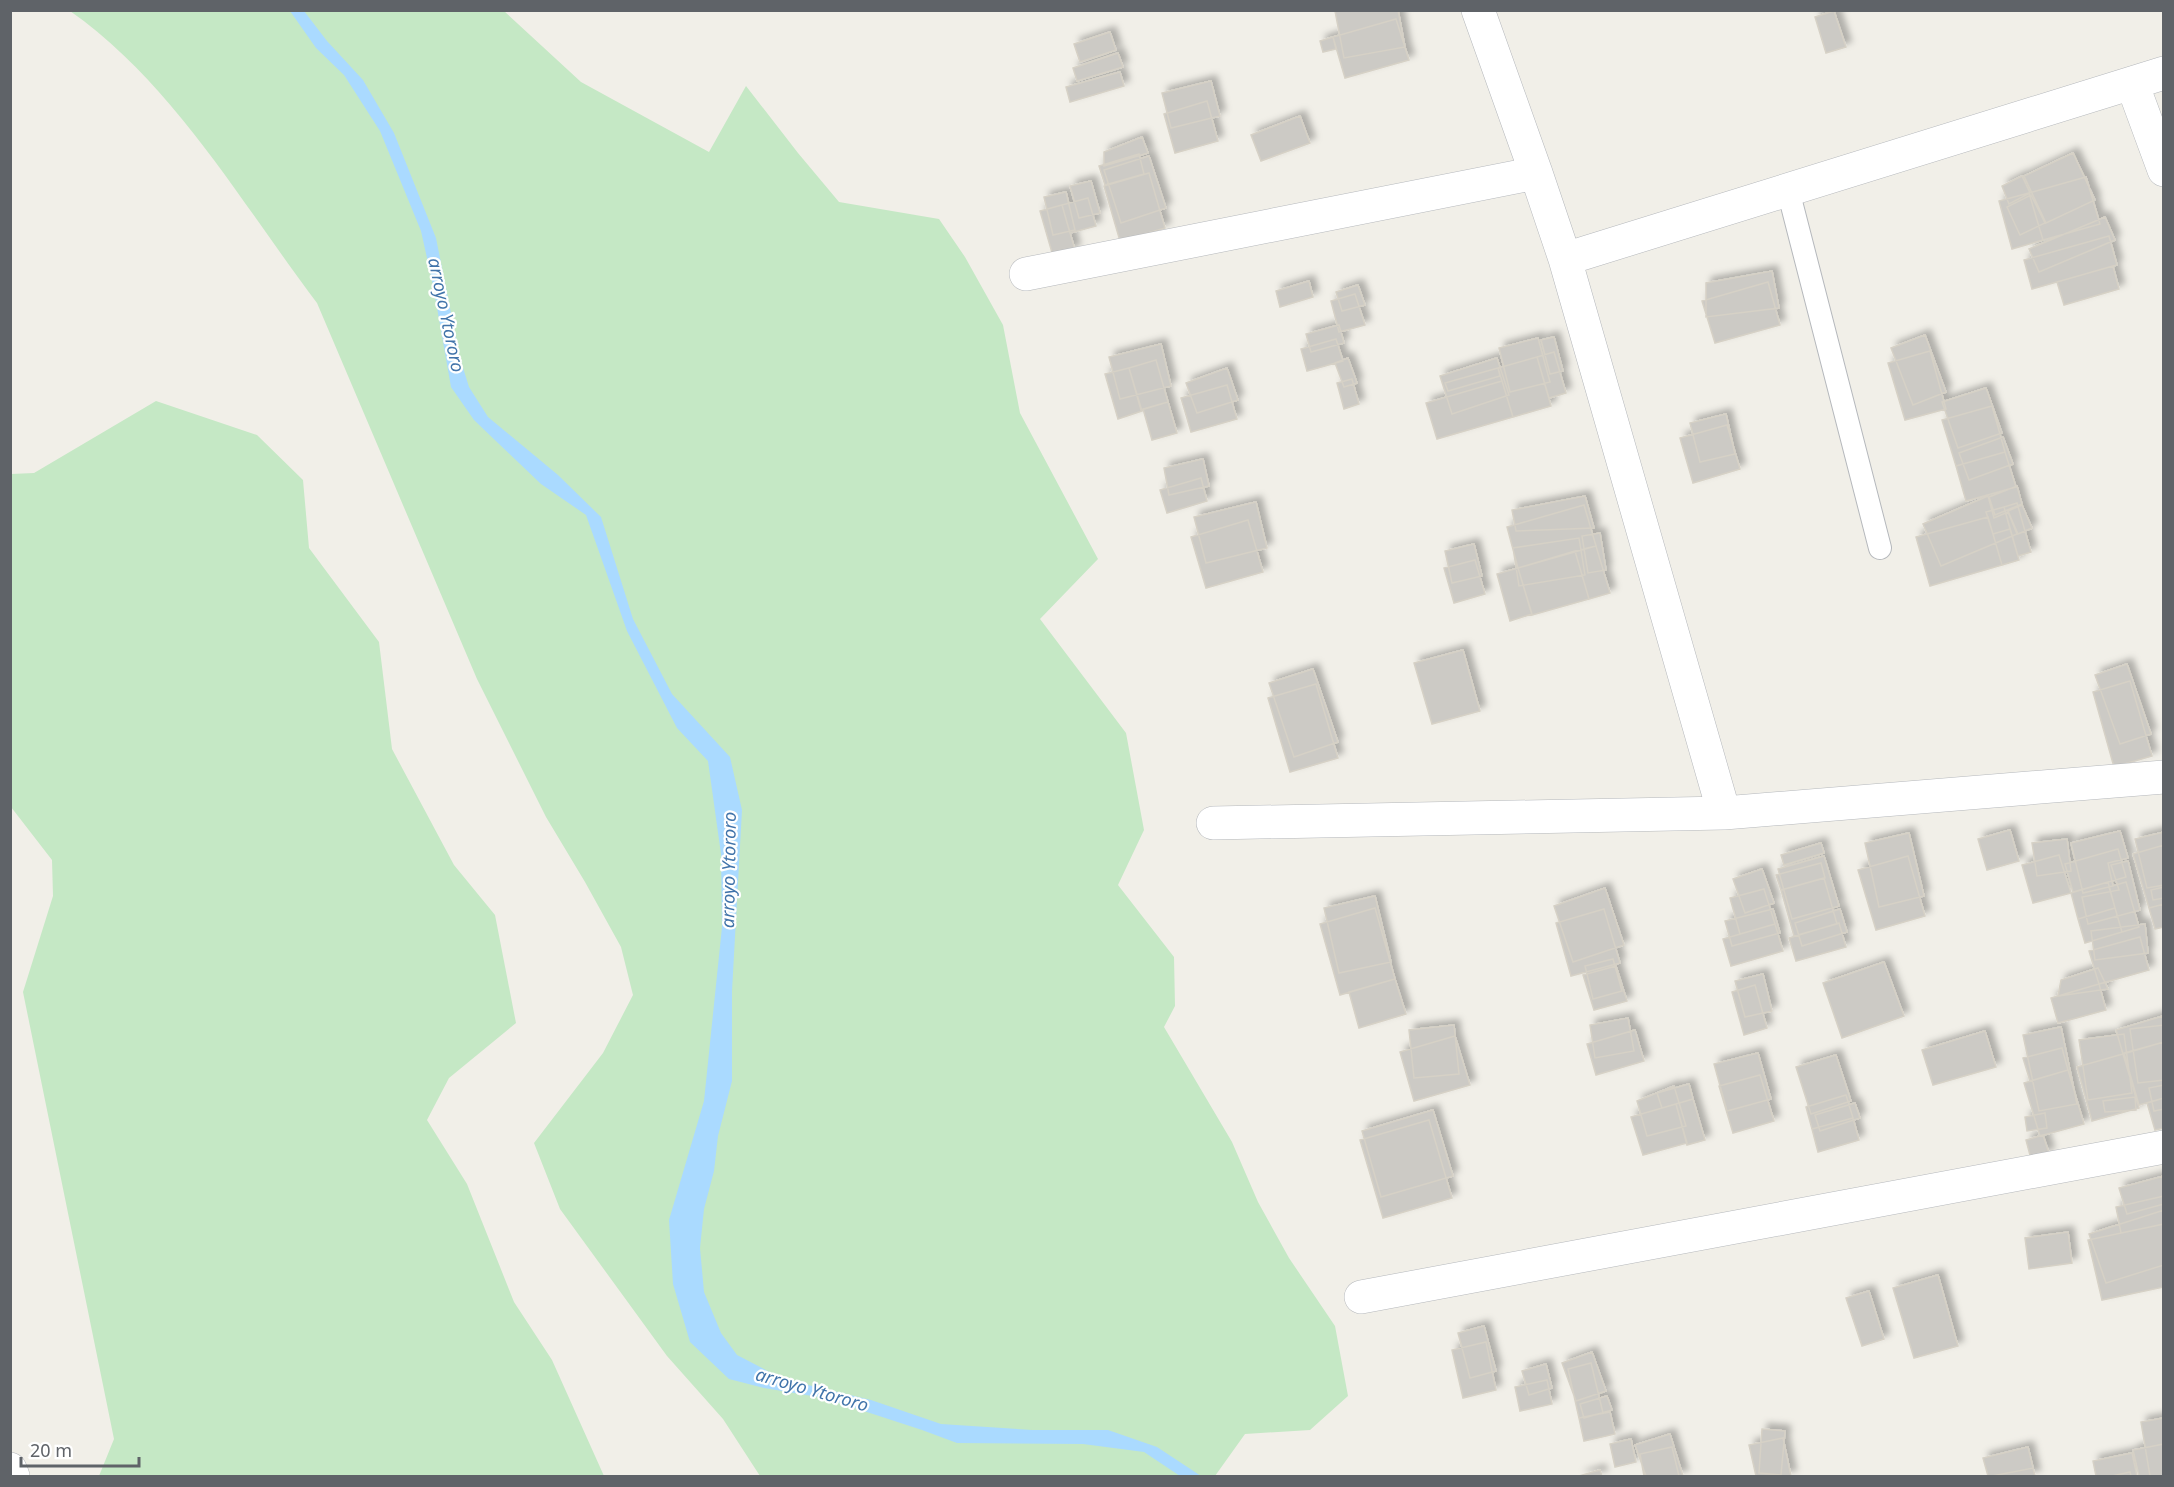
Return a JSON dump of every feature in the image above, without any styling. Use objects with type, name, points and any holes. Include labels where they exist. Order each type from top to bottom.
[{"type":"street","points":[[1478,10],[1565,259],[1724,813]]},
{"type":"street","points":[[1565,259],[2163,73]]},
{"type":"street","points":[[2132,83],[2163,170]]},
{"type":"street","points":[[1026,274],[1536,173]]},
{"type":"street","points":[[1213,823],[1724,813],[2163,777]]},
{"type":"street","points":[[1361,1297],[2163,1147]]},
{"type":"street","points":[[10,1469],[13,1476]]},
{"type":"lane","points":[[1788,190],[1880,548]]},
{"type":"green space","points":[[70,11],[504,11],[581,82],[709,152],[746,86],[839,202],[939,219],[965,257],[1003,325],[1020,413],[1098,559],[1040,619],[1126,733],[1144,830],[1118,885],[1174,957],[1175,1006],[1164,1027],[1232,1142],[1258,1202],[1289,1258],[1335,1326],[1348,1396],[1310,1430],[1245,1434],[1215,1476],[760,1476],[723,1419],[667,1356],[560,1209],[534,1143],[603,1053],[633,995],[621,947],[546,817],[477,679],[317,303],[233,186],[174,109],[142,73],[107,40]]},
{"type":"green space","points":[[156,401],[257,435],[303,480],[309,548],[379,642],[392,749],[454,865],[495,915],[516,1023],[449,1078],[427,1120],[467,1184],[514,1302],[552,1360],[604,1476],[99,1476],[114,1439],[23,992],[53,896],[52,860],[11,807],[11,474],[34,473]]},
{"type":"water","name":"arroyo Ytororo","points":[[290,11],[304,11],[327,41],[363,80],[394,133],[436,238],[460,358],[469,387],[488,417],[558,475],[601,517],[633,619],[672,694],[730,757],[742,810],[732,991],[732,1081],[718,1136],[714,1171],[704,1209],[700,1248],[704,1292],[721,1333],[737,1355],[783,1379],[871,1400],[941,1424],[1032,1430],[1108,1430],[1157,1447],[1201,1476],[1180,1476],[1144,1452],[1083,1444],[957,1443],[824,1398],[764,1388],[729,1379],[690,1342],[673,1284],[669,1220],[704,1101],[722,927],[721,854],[708,761],[677,728],[627,631],[586,515],[541,484],[474,420],[451,387],[421,231],[380,131],[344,75],[316,48]]},
{"type":"building","points":[[1398,10],[1405,47],[1344,58],[1335,11]]},
{"type":"building","points":[[1834,11],[1846,47],[1826,53],[1815,17]]},
{"type":"building","points":[[1396,19],[1409,60],[1345,78],[1333,37]]},
{"type":"building","points":[[1110,32],[1116,50],[1080,62],[1074,44]]},
{"type":"building","points":[[1333,37],[1336,49],[1323,52],[1320,41]]},
{"type":"building","points":[[1118,53],[1123,67],[1077,81],[1073,68]]},
{"type":"building","points":[[1120,72],[1124,86],[1070,102],[1066,87]]},
{"type":"building","points":[[1211,81],[1220,116],[1171,128],[1162,93]]},
{"type":"building","points":[[1207,101],[1218,141],[1175,153],[1164,114]]},
{"type":"building","points":[[1300,116],[1310,143],[1261,161],[1251,135]]},
{"type":"building","points":[[1142,137],[1148,153],[1104,166],[1104,152]]},
{"type":"building","points":[[2073,153],[2095,200],[2046,223],[2024,176]]},
{"type":"building","points":[[1139,154],[1144,174],[1105,185],[1099,166]]},
{"type":"building","points":[[1149,156],[1166,208],[1121,223],[1104,170]]},
{"type":"building","points":[[1149,173],[1165,228],[1120,241],[1104,186]]},
{"type":"building","points":[[2022,176],[2030,193],[2009,204],[2002,186]]},
{"type":"building","points":[[2086,177],[2100,224],[2043,240],[2029,193]]},
{"type":"building","points":[[1091,181],[1100,213],[1079,218],[1070,186]]},
{"type":"building","points":[[1066,192],[1075,230],[1053,235],[1044,197]]},
{"type":"building","points":[[2029,193],[2043,240],[2012,249],[1999,201]]},
{"type":"building","points":[[2031,195],[2045,223],[2020,235],[2007,207]]},
{"type":"building","points":[[1088,198],[1096,226],[1070,233],[1062,205]]},
{"type":"building","points":[[1062,205],[1075,250],[1053,256],[1040,211]]},
{"type":"building","points":[[2105,217],[2115,240],[2039,272],[2029,249]]},
{"type":"building","points":[[2109,236],[2117,265],[2032,289],[2024,260]]},
{"type":"building","points":[[2113,266],[2119,289],[2064,305],[2057,282]]},
{"type":"building","points":[[1772,271],[1779,308],[1706,317],[1706,283]]},
{"type":"building","points":[[1309,281],[1313,297],[1280,307],[1276,291]]},
{"type":"building","points":[[1768,282],[1780,325],[1715,343],[1702,301]]},
{"type":"building","points":[[1358,285],[1365,305],[1342,311],[1336,292]]},
{"type":"building","points":[[1355,294],[1365,325],[1339,332],[1331,301]]},
{"type":"building","points":[[1339,325],[1344,343],[1311,352],[1306,334]]},
{"type":"building","points":[[1925,335],[1946,392],[1913,405],[1891,348]]},
{"type":"building","points":[[1554,337],[1563,371],[1550,374],[1541,340]]},
{"type":"building","points":[[1538,338],[1550,382],[1510,392],[1499,348]]},
{"type":"building","points":[[1336,339],[1343,361],[1307,371],[1301,349]]},
{"type":"building","points":[[1161,344],[1171,386],[1120,399],[1109,357]]},
{"type":"building","points":[[1930,351],[1946,409],[1905,420],[1888,363]]},
{"type":"building","points":[[1554,352],[1566,393],[1549,398],[1537,357]]},
{"type":"building","points":[[1537,357],[1551,406],[1513,417],[1498,368]]},
{"type":"building","points":[[1348,358],[1357,383],[1344,387],[1335,363]]},
{"type":"building","points":[[1497,358],[1509,395],[1452,414],[1440,376]]},
{"type":"building","points":[[1156,360],[1168,402],[1141,410],[1129,368]]},
{"type":"building","points":[[1129,368],[1142,411],[1118,419],[1105,374]]},
{"type":"building","points":[[1227,368],[1238,400],[1197,413],[1186,383]]},
{"type":"building","points":[[1498,368],[1500,376],[1448,391],[1445,383]]},
{"type":"building","points":[[1352,379],[1359,404],[1344,409],[1337,383]]},
{"type":"building","points":[[1502,381],[1513,417],[1437,439],[1426,403]]},
{"type":"building","points":[[1227,385],[1237,419],[1191,432],[1181,398]]},
{"type":"building","points":[[1986,388],[2002,433],[1958,448],[1942,402]]},
{"type":"building","points":[[1168,402],[1177,433],[1152,440],[1143,409]]},
{"type":"building","points":[[1992,406],[2005,452],[1956,466],[1942,420]]},
{"type":"building","points":[[1726,414],[1735,454],[1700,462],[1690,423]]},
{"type":"building","points":[[1727,425],[1740,469],[1693,483],[1680,438]]},
{"type":"building","points":[[2003,437],[2013,464],[1969,480],[1959,453]]},
{"type":"building","points":[[2005,452],[2016,487],[1966,501],[1956,466]]},
{"type":"building","points":[[1203,459],[1209,486],[1169,495],[1164,468]]},
{"type":"building","points":[[1201,478],[1207,501],[1167,513],[1160,490]]},
{"type":"building","points":[[2017,486],[2022,504],[1995,515],[1989,497]]},
{"type":"building","points":[[1585,496],[1594,528],[1516,531],[1512,510]]},
{"type":"building","points":[[1988,496],[1994,518],[2008,512],[2017,534],[1941,566],[1923,524]]},
{"type":"building","points":[[1256,502],[1267,548],[1206,563],[1194,517]]},
{"type":"building","points":[[2017,503],[2031,552],[2018,556],[2004,507]]},
{"type":"building","points":[[1584,505],[1596,546],[1518,568],[1507,527]]},
{"type":"building","points":[[2022,505],[2032,528],[2018,534],[2008,511]]},
{"type":"building","points":[[2004,507],[2010,529],[1993,534],[1986,512]]},
{"type":"building","points":[[1988,517],[2002,565],[1930,586],[1916,537]]},
{"type":"building","points":[[1248,520],[1263,572],[1206,588],[1191,537]]},
{"type":"building","points":[[2010,529],[2019,560],[2002,565],[1993,534]]},
{"type":"building","points":[[1600,533],[1606,570],[1588,573],[1582,536]]},
{"type":"building","points":[[1579,538],[1585,575],[1519,586],[1513,548]]},
{"type":"building","points":[[1474,544],[1482,576],[1452,583],[1445,551]]},
{"type":"building","points":[[1596,546],[1610,593],[1589,599],[1575,551]]},
{"type":"building","points":[[1575,551],[1589,599],[1532,615],[1518,568]]},
{"type":"building","points":[[1475,560],[1485,594],[1454,603],[1444,568]]},
{"type":"building","points":[[1518,568],[1532,614],[1510,621],[1497,574]]},
{"type":"building","points":[[1463,650],[1480,711],[1432,724],[1414,663]]},
{"type":"building","points":[[2127,664],[2151,734],[2120,744],[2095,675]]},
{"type":"building","points":[[1313,669],[1338,742],[1294,757],[1269,683]]},
{"type":"building","points":[[2130,681],[2152,756],[2114,767],[2093,692]]},
{"type":"building","points":[[1316,684],[1338,758],[1290,772],[1268,698]]},
{"type":"building","points":[[2010,830],[2019,861],[1987,870],[1978,839]]},
{"type":"building","points":[[2120,831],[2128,858],[2108,863],[2113,886],[2083,893],[2071,843]]},
{"type":"building","points":[[2164,832],[2164,885],[2147,888],[2135,839]]},
{"type":"building","points":[[1909,833],[1924,896],[1879,907],[1865,843]]},
{"type":"building","points":[[2067,839],[2071,871],[2037,876],[2032,843]]},
{"type":"building","points":[[1821,843],[1824,853],[1784,865],[1781,855]]},
{"type":"building","points":[[2164,845],[2164,904],[2149,908],[2133,854]]},
{"type":"building","points":[[2118,849],[2126,877],[2073,892],[2065,864]]},
{"type":"building","points":[[2059,855],[2071,893],[2033,903],[2022,865]]},
{"type":"building","points":[[1824,856],[1839,906],[1792,919],[1778,869]]},
{"type":"building","points":[[1908,856],[1925,916],[1876,930],[1858,870]]},
{"type":"building","points":[[2128,861],[2140,910],[2088,924],[2082,897],[2119,890],[2111,865]]},
{"type":"building","points":[[1821,863],[1825,878],[1781,890],[1776,875]]},
{"type":"building","points":[[1762,869],[1774,903],[1745,913],[1733,879]]},
{"type":"building","points":[[1824,878],[1837,924],[1794,936],[1781,890]]},
{"type":"building","points":[[2108,882],[2115,908],[2078,919],[2071,893]]},
{"type":"building","points":[[2126,882],[2139,927],[2122,932],[2109,887]]},
{"type":"building","points":[[2164,887],[2164,898],[2153,900],[2151,890]]},
{"type":"building","points":[[1605,888],[1624,945],[1573,962],[1554,906]]},
{"type":"building","points":[[1764,889],[1775,924],[1740,934],[1730,898]]},
{"type":"building","points":[[1375,896],[1391,962],[1339,973],[1324,908]]},
{"type":"building","points":[[2164,904],[2164,927],[2155,929],[2149,908]]},
{"type":"building","points":[[1375,908],[1395,979],[1340,995],[1320,924]]},
{"type":"building","points":[[2115,908],[2122,932],[2085,943],[2078,919]]},
{"type":"building","points":[[1604,909],[1620,963],[1571,976],[1556,923]]},
{"type":"building","points":[[1773,909],[1780,933],[1732,946],[1725,921]]},
{"type":"building","points":[[1840,909],[1847,932],[1802,946],[1795,923]]},
{"type":"building","points":[[1839,923],[1846,947],[1796,961],[1789,938]]},
{"type":"building","points":[[1775,924],[1783,951],[1731,966],[1723,939]]},
{"type":"building","points":[[2145,924],[2148,953],[2095,960],[2091,931]]},
{"type":"building","points":[[2140,937],[2149,970],[2099,984],[2089,951]]},
{"type":"building","points":[[1613,959],[1622,991],[1593,999],[1585,966]]},
{"type":"building","points":[[1884,962],[1904,1016],[1842,1038],[1823,983]]},
{"type":"building","points":[[1616,966],[1627,1001],[1594,1010],[1583,975]]},
{"type":"building","points":[[2098,968],[2108,989],[2058,996],[2061,980]]},
{"type":"building","points":[[1763,974],[1772,1011],[1745,1017],[1735,981]]},
{"type":"building","points":[[1395,979],[1406,1014],[1359,1028],[1349,992]]},
{"type":"building","points":[[2099,984],[2106,1010],[2058,1023],[2051,998]]},
{"type":"building","points":[[1755,985],[1767,1028],[1744,1035],[1732,992]]},
{"type":"building","points":[[2163,1016],[2164,1042],[2123,1054],[2116,1030]]},
{"type":"building","points":[[1628,1018],[1634,1051],[1595,1058],[1590,1025]]},
{"type":"building","points":[[1454,1025],[1459,1074],[1414,1078],[1409,1030]]},
{"type":"building","points":[[2164,1025],[2164,1080],[2138,1083],[2130,1029]]},
{"type":"building","points":[[2061,1027],[2077,1104],[2039,1111],[2023,1035]]},
{"type":"building","points":[[1635,1030],[1644,1061],[1596,1075],[1587,1044]]},
{"type":"building","points":[[1985,1031],[1996,1067],[1933,1085],[1922,1050]]},
{"type":"building","points":[[2124,1034],[2132,1093],[2088,1100],[2079,1040]]},
{"type":"building","points":[[1455,1036],[1470,1085],[1414,1101],[1400,1052]]},
{"type":"building","points":[[2164,1042],[2164,1098],[2139,1105],[2124,1053]]},
{"type":"building","points":[[2062,1048],[2068,1070],[2030,1081],[2023,1058]]},
{"type":"building","points":[[1758,1053],[1771,1099],[1727,1111],[1714,1064]]},
{"type":"building","points":[[2123,1054],[2139,1108],[2092,1121],[2077,1067]]},
{"type":"building","points":[[1836,1055],[1851,1101],[1811,1114],[1796,1067]]},
{"type":"building","points":[[2068,1070],[2084,1124],[2040,1136],[2024,1083]]},
{"type":"building","points":[[1760,1075],[1774,1121],[1733,1133],[1719,1086]]},
{"type":"building","points":[[1689,1084],[1693,1099],[1662,1108],[1657,1093]]},
{"type":"building","points":[[2164,1085],[2164,1109],[2154,1111],[2149,1088]]},
{"type":"building","points":[[1674,1086],[1686,1126],[1647,1136],[1637,1101]]},
{"type":"building","points":[[1846,1095],[1853,1118],[1812,1129],[1806,1107]]},
{"type":"building","points":[[2135,1097],[2136,1110],[2105,1112],[2103,1101]]},
{"type":"building","points":[[2164,1098],[2164,1128],[2155,1130],[2147,1103]]},
{"type":"building","points":[[1693,1099],[1705,1140],[1687,1145],[1676,1104]]},
{"type":"building","points":[[1855,1103],[1860,1118],[1820,1131],[1815,1115]]},
{"type":"building","points":[[1676,1104],[1687,1143],[1643,1155],[1631,1117]]},
{"type":"building","points":[[1433,1110],[1453,1176],[1381,1197],[1362,1131]]},
{"type":"building","points":[[2045,1113],[2047,1128],[2027,1131],[2025,1117]]},
{"type":"building","points":[[1853,1118],[1859,1140],[1818,1152],[1812,1129]]},
{"type":"building","points":[[1429,1120],[1452,1198],[1383,1218],[1360,1140]]},
{"type":"building","points":[[2043,1135],[2049,1153],[2031,1159],[2026,1140]]},
{"type":"building","points":[[2164,1176],[2164,1204],[2127,1214],[2119,1188]]},
{"type":"building","points":[[2164,1196],[2164,1224],[2121,1233],[2116,1207]]},
{"type":"building","points":[[2164,1210],[2164,1265],[2106,1283],[2089,1234]]},
{"type":"building","points":[[2164,1224],[2164,1287],[2102,1300],[2088,1240]]},
{"type":"building","points":[[2068,1232],[2072,1263],[2029,1269],[2025,1238]]},
{"type":"building","points":[[1938,1275],[1958,1346],[1914,1358],[1893,1288]]},
{"type":"building","points":[[1869,1291],[1884,1339],[1862,1346],[1846,1298]]},
{"type":"building","points":[[1484,1326],[1496,1371],[1470,1378],[1458,1333]]},
{"type":"building","points":[[1486,1342],[1496,1390],[1463,1398],[1452,1350]]},
{"type":"building","points":[[1592,1352],[1606,1391],[1576,1401],[1562,1363]]},
{"type":"building","points":[[1591,1363],[1603,1413],[1579,1418],[1568,1369]]},
{"type":"building","points":[[1546,1364],[1552,1388],[1529,1395],[1522,1371]]},
{"type":"building","points":[[1547,1380],[1552,1404],[1520,1411],[1515,1387]]},
{"type":"building","points":[[1607,1396],[1612,1410],[1584,1418],[1580,1404]]},
{"type":"building","points":[[1610,1412],[1615,1434],[1584,1441],[1579,1418]]},
{"type":"building","points":[[2164,1418],[2164,1476],[2150,1476],[2141,1422]]},
{"type":"building","points":[[1762,1429],[1785,1431],[1781,1475],[1759,1473]]},
{"type":"building","points":[[1670,1434],[1683,1476],[1646,1476],[1635,1445]]},
{"type":"building","points":[[1783,1438],[1791,1476],[1756,1476],[1749,1445]]},
{"type":"building","points":[[1631,1439],[1636,1462],[1615,1467],[1610,1444]]},
{"type":"building","points":[[2164,1444],[2164,1476],[2139,1476],[2133,1450]]},
{"type":"building","points":[[1672,1447],[1679,1476],[1644,1476],[1640,1454]]},
{"type":"building","points":[[2028,1447],[2035,1476],[1988,1476],[1983,1458]]},
{"type":"building","points":[[2132,1453],[2137,1476],[2096,1476],[2093,1461]]},
{"type":"building","points":[[2033,1468],[2035,1476],[1992,1476]]},
{"type":"building","points":[[1600,1470],[1602,1476],[1579,1476]]},
{"type":"building","points":[[2130,1472],[2131,1476],[2112,1476]]}]
